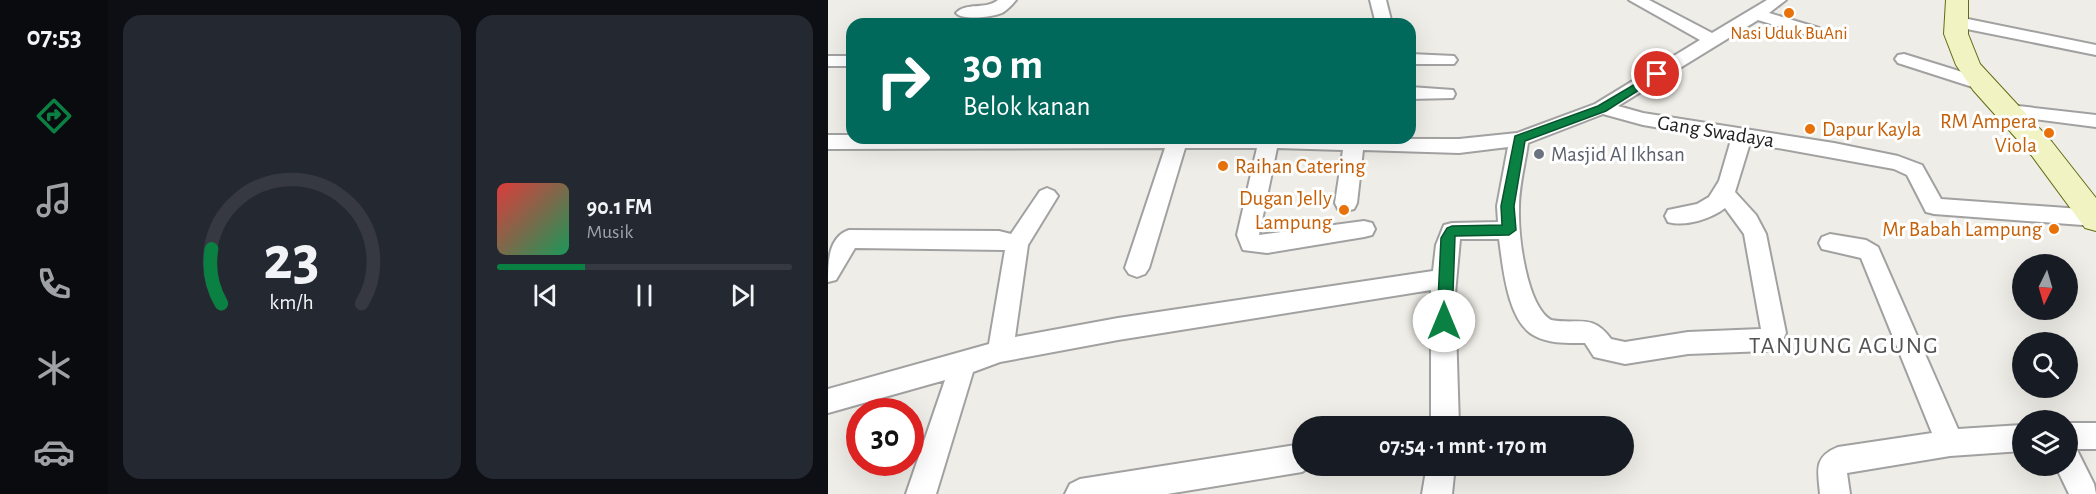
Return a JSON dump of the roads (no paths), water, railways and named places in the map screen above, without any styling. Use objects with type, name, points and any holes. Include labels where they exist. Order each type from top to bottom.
[{"type":"street","points":[[964,13],[997,9],[1008,0]]},
{"type":"street","points":[[1378,0],[1382,18]]},
{"type":"street","points":[[1636,0],[1712,40]]},
{"type":"street","points":[[1346,202],[1354,144],[1459,146],[1520,139],[1602,108],[1712,40],[1763,5],[1813,32]]},
{"type":"street","points":[[2095,219],[2042,149],[1982,84],[1968,65],[1956,34],[1958,11],[2054,44],[2096,50]]},
{"type":"street","points":[[1416,59],[1448,60]]},
{"type":"street","points":[[1904,59],[1982,84]]},
{"type":"street","points":[[828,61],[846,61]]},
{"type":"street","points":[[1416,93],[1446,94]]},
{"type":"street","name":"Gang Swadaya","points":[[1602,108],[1643,119],[1899,163],[1915,170],[1934,206],[2095,219]]},
{"type":"street","points":[[2009,111],[2096,121]]},
{"type":"street","points":[[1676,216],[1706,209],[1718,202],[1724,193],[1742,135]]},
{"type":"street","points":[[1520,139],[1508,206],[1509,230],[1524,306],[1536,324],[1544,329],[1592,333],[1603,349],[1625,353],[1688,343],[1766,340],[1774,333],[1755,234],[1748,221],[1724,193]]},
{"type":"street","points":[[828,142],[846,142]]},
{"type":"street","points":[[1137,268],[1176,144]]},
{"type":"street","points":[[1275,144],[1248,235],[1249,242],[1256,245],[1267,244],[1364,229]]},
{"type":"street","points":[[1000,351],[1017,244],[1047,196]]},
{"type":"street","points":[[1444,416],[1444,279],[1448,238],[1452,231],[1509,230]]},
{"type":"street","points":[[828,273],[838,238],[1006,240],[1017,244]]},
{"type":"street","points":[[1830,243],[1866,249],[1870,253],[1950,443]]},
{"type":"street","points":[[828,401],[963,364],[1000,351],[1118,329],[1444,279]]},
{"type":"street","points":[[921,494],[963,364]]},
{"type":"street","points":[[2078,436],[2096,436]]},
{"type":"street","points":[[1835,494],[1832,467],[1838,461],[1950,443],[2012,439]]},
{"type":"street","points":[[1080,494],[1292,460]]},
{"type":"street","points":[[1437,494],[1439,476]]},
{"type":"street","points":[[2075,476],[2084,494]]},
{"type":"place","name":"Nasi Uduk BuAni","points":[[1789,13]]},
{"type":"place","name":"Dapur Kayla","points":[[1810,129]]},
{"type":"place","name":"RM Ampera Viola","points":[[2049,133]]},
{"type":"place","name":"Masjid Al Ikhsan","points":[[1539,154]]},
{"type":"place","name":"Raihan Catering","points":[[1223,166]]},
{"type":"place","name":"Dugan Jelly Lampung","points":[[1344,210]]},
{"type":"place","name":"Mr Babah Lampung","points":[[2054,229]]},
{"type":"district","name":"TANJUNG AGUNG","points":[[1844,345]]}]
